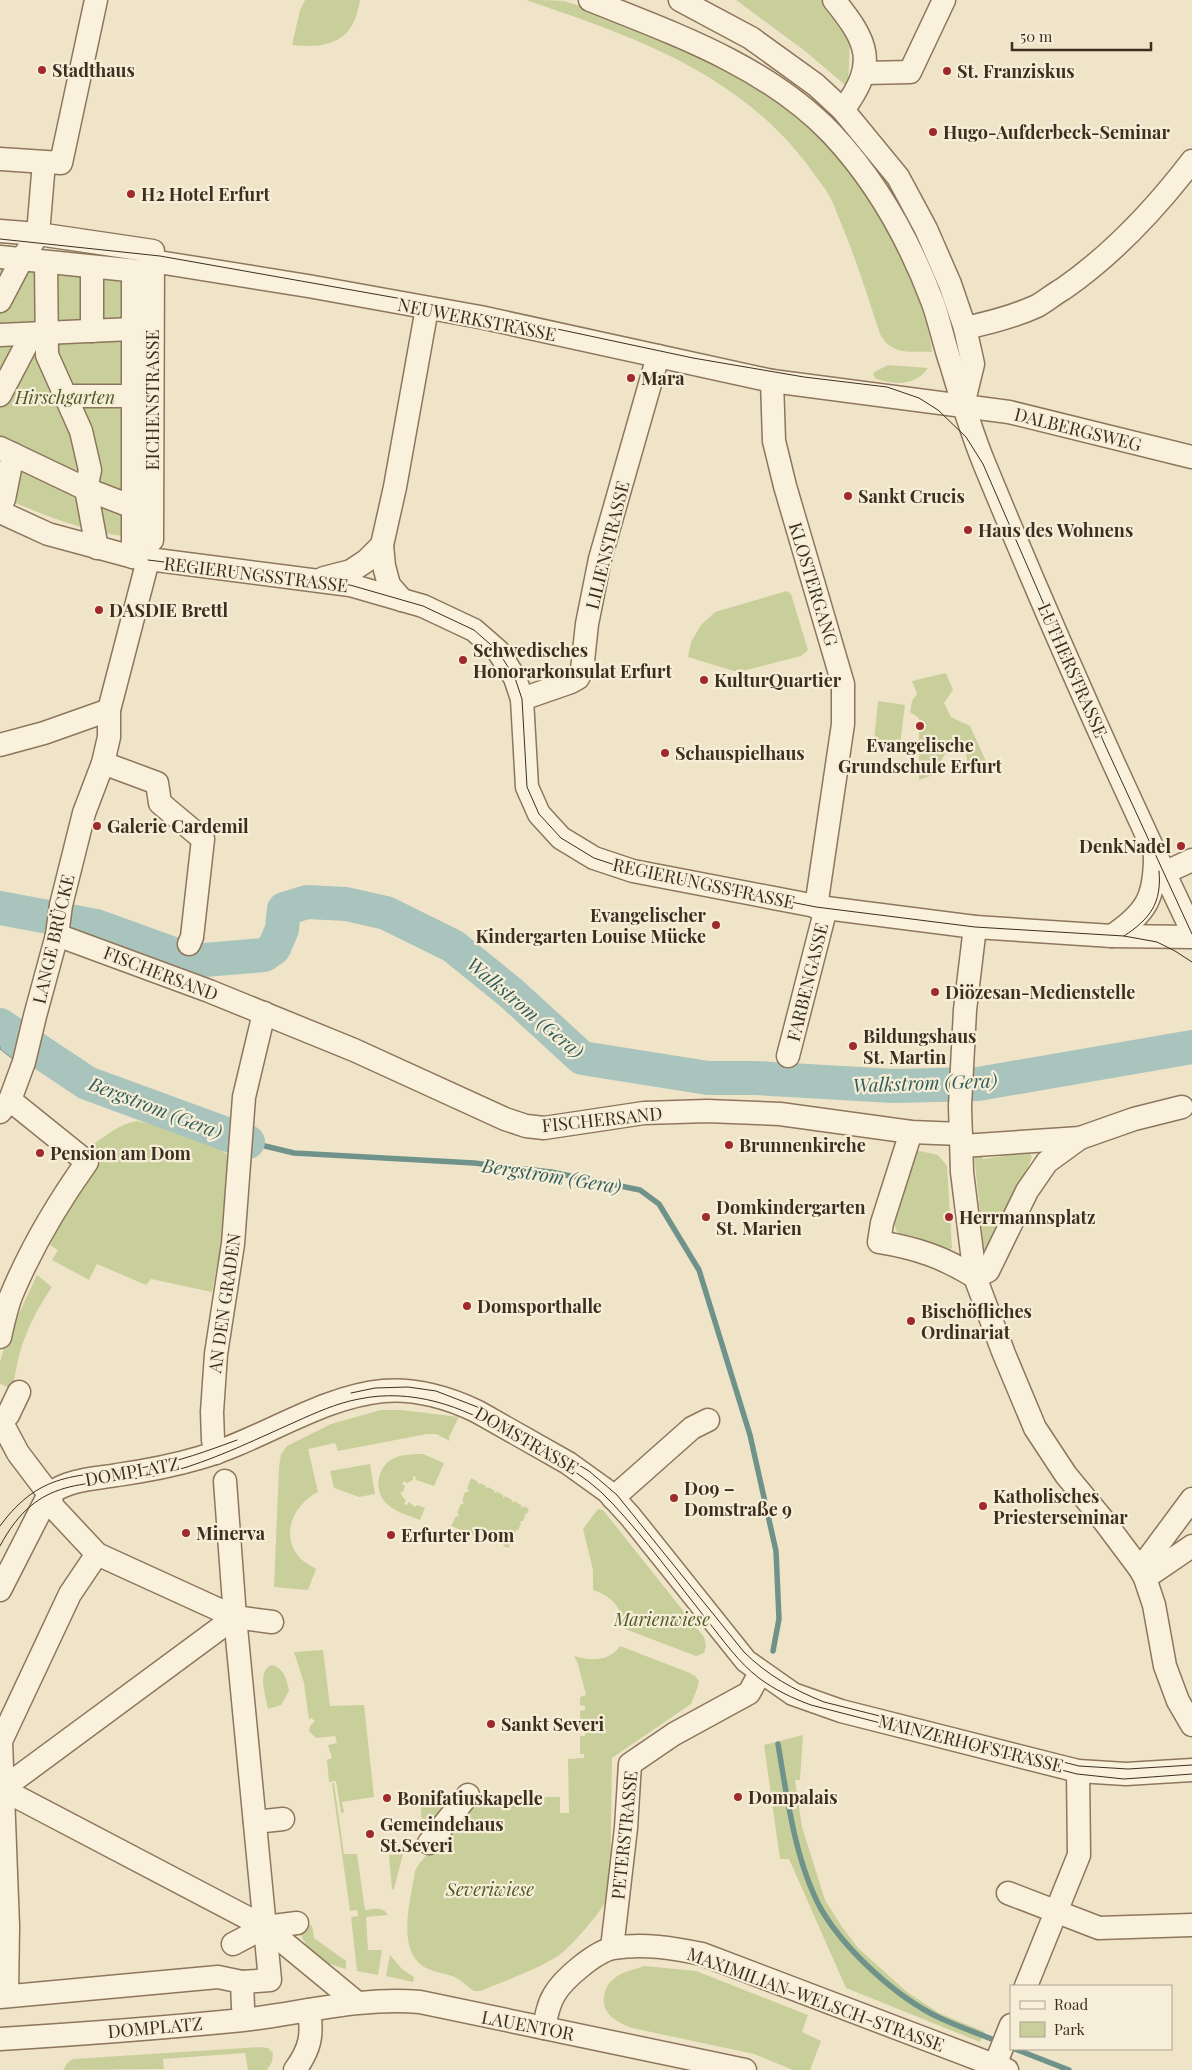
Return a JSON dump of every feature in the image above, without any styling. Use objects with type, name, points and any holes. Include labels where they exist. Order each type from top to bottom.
[{"type":"street","points":[[0,159],[44,168],[61,163],[96,0]]},
{"type":"street","name":"LUTHERSTRASSE","points":[[590,0],[691,40],[750,71],[800,107],[831,133],[860,168],[887,206],[922,275],[934,306],[963,406],[978,447],[1040,595],[1164,873],[1192,931]]},
{"type":"street","points":[[680,0],[751,38],[816,85],[843,110],[898,177],[926,230],[950,284],[965,328],[972,364],[963,406]]},
{"type":"street","points":[[834,0],[855,26],[864,48],[864,73],[843,110]]},
{"type":"street","points":[[864,73],[910,72],[944,0]]},
{"type":"street","points":[[965,328],[1011,316],[1039,305],[1072,282],[1104,256],[1139,222],[1192,161]]},
{"type":"street","points":[[0,301],[11,258],[38,234],[44,168]]},
{"type":"street","points":[[0,231],[38,234],[153,251],[146,268],[132,329],[133,506],[144,552]]},
{"type":"street","name":"NEUWERKSTRASSE","points":[[11,258],[92,267],[146,268],[426,308],[480,317],[772,381],[963,406]]},
{"type":"street","points":[[46,262],[39,333],[81,431],[90,470],[86,489],[98,548]]},
{"type":"street","points":[[92,267],[92,331]]},
{"type":"street","name":"EICHENSTRASSE","points":[[144,552],[151,460],[146,268]]},
{"type":"street","points":[[402,600],[389,585],[384,566],[382,544],[399,469],[426,308]]},
{"type":"street","points":[[0,335],[132,329]]},
{"type":"street","points":[[0,395],[39,333]]},
{"type":"street","name":"LILIENSTRASSE","points":[[522,699],[572,682],[578,678],[582,670],[600,559],[658,356]]},
{"type":"street","name":"KLOSTERGANG","points":[[772,381],[774,441],[785,486],[843,684],[843,724],[821,908]]},
{"type":"street","points":[[66,396],[133,396]]},
{"type":"street","name":"DALBERGSWEG","points":[[963,406],[1010,412],[1192,457]]},
{"type":"street","points":[[0,507],[4,499],[6,451],[86,489],[133,506]]},
{"type":"street","name":"REGIERUNGSSTRASSE","points":[[0,512],[48,534],[98,548],[144,552],[350,585],[423,606],[474,630],[488,640],[508,664],[515,678],[522,699],[526,787],[539,814],[561,838],[594,858],[633,871],[821,908],[975,928],[1112,936],[1192,937]]},
{"type":"street","points":[[316,579],[351,571],[366,561],[382,544]]},
{"type":"street","name":"LANGE BRÜCKE","points":[[5,1106],[24,1062],[58,931],[61,905],[84,813],[103,763],[109,737],[109,710],[144,552]]},
{"type":"street","points":[[0,745],[44,733],[109,710]]},
{"type":"street","points":[[103,763],[157,783],[160,804],[203,838],[192,937],[189,944]]},
{"type":"street","points":[[1112,936],[1133,921],[1143,910],[1152,890],[1155,853]]},
{"type":"street","points":[[1164,873],[1192,860]]},
{"type":"street","name":"FARBENGASSE","points":[[788,1056],[821,908]]},
{"type":"street","points":[[975,928],[965,1010],[960,1106],[962,1172],[975,1277],[1035,1428],[1066,1475],[1104,1521],[1143,1574],[1154,1605],[1165,1666],[1178,1702],[1192,1725]]},
{"type":"street","name":"FISCHERSAND","points":[[58,931],[354,1050],[504,1119],[526,1126],[544,1128],[644,1113],[699,1111],[780,1114],[961,1140]]},
{"type":"street","name":"AN DEN GRADEN","points":[[211,1449],[213,1379],[233,1244],[244,1097],[264,1013]]},
{"type":"street","points":[[0,1337],[10,1298],[29,1258],[60,1200],[87,1162],[5,1106]]},
{"type":"street","points":[[975,1277],[988,1271],[1027,1191],[1047,1162],[1080,1138],[1134,1119],[1182,1108]]},
{"type":"street","points":[[911,1132],[882,1223],[879,1242],[906,1246],[951,1262],[975,1277]]},
{"type":"street","points":[[961,1140],[1080,1138]]},
{"type":"street","name":"DOMSTRASSE","points":[[211,1449],[291,1421],[335,1402],[384,1390],[443,1398],[478,1412],[568,1463],[589,1477],[613,1498],[728,1641],[746,1661],[760,1672]]},
{"type":"street","points":[[19,1392],[4,1419],[18,1453],[42,1483],[53,1506],[96,1554],[235,1617],[272,1622]]},
{"type":"street","points":[[613,1498],[692,1428],[708,1420]]},
{"type":"street","name":"DOMPLATZ","points":[[42,1483],[68,1483],[154,1469],[211,1449]]},
{"type":"street","points":[[96,1554],[70,1594],[1,1741],[4,1997],[218,1978],[242,1982],[270,1980],[235,1617],[225,1481]]},
{"type":"street","points":[[0,1577],[42,1483]]},
{"type":"street","points":[[1143,1574],[1192,1499]]},
{"type":"street","points":[[1143,1574],[1192,1546]]},
{"type":"street","points":[[1,1788],[235,1617]]},
{"type":"street","name":"PETERSTRASSE","points":[[612,1948],[626,1828],[630,1764],[674,1734],[749,1693],[760,1672]]},
{"type":"street","name":"MAINZERHOFSTRASSE","points":[[760,1672],[785,1690],[823,1705],[1078,1779],[1192,1770]]},
{"type":"street","points":[[1026,1985],[1057,1913],[1079,1854],[1078,1779]]},
{"type":"street","points":[[1,1788],[265,1927],[356,2002]]},
{"type":"street","points":[[429,1843],[468,1795]]},
{"type":"street","points":[[255,1822],[283,1819]]},
{"type":"street","points":[[1008,1893],[1100,1928],[1192,1925]]},
{"type":"street","points":[[233,1944],[265,1927],[297,1923]]},
{"type":"street","name":"MAXIMILIAN-WELSCH-STRASSE","points":[[544,2028],[555,1993],[583,1964],[612,1948],[642,1946],[673,1948],[702,1954],[1004,2049]]},
{"type":"street","points":[[242,1982],[243,2007]]},
{"type":"street","name":"LAUENTOR","points":[[309,2010],[356,2002],[420,2002],[745,2070]]},
{"type":"street","points":[[295,2070],[312,2037],[309,2010]]},
{"type":"street","name":"DOMPLATZ","points":[[0,2039],[244,2020],[309,2010]]},
{"type":"green space","points":[[305,0],[360,0],[352,25],[338,39],[318,45],[292,45],[300,10]]},
{"type":"green space","points":[[526,0],[564,1],[574,4],[724,68],[779,102],[805,124],[852,175],[872,203],[889,232],[917,294],[928,330],[932,352],[902,351],[890,346],[885,341],[880,334],[852,250],[829,195],[809,167],[781,134],[750,106],[717,82],[644,44],[606,28]]},
{"type":"green space","points":[[736,0],[822,0],[850,42],[848,84],[845,85],[805,51]]},
{"type":"green space","name":"Hirschgarten","points":[[0,249],[140,263],[129,537],[95,531],[63,521],[31,510],[0,496]]},
{"type":"green space","points":[[888,365],[928,368],[923,374],[911,381],[897,383],[876,379],[873,374],[874,372]]},
{"type":"green space","points":[[787,591],[791,594],[808,650],[801,656],[742,671],[734,671],[688,657],[691,642],[701,625],[715,612]]},
{"type":"green space","points":[[946,673],[953,690],[944,703],[951,717],[970,726],[988,766],[981,762],[968,765],[964,748],[955,741],[949,747],[933,775],[919,780],[919,718],[910,712],[912,701],[917,694],[912,681]]},
{"type":"green space","points":[[878,701],[905,705],[900,744],[874,741]]},
{"type":"green space","points":[[137,1121],[198,1139],[220,1149],[228,1155],[223,1234],[212,1292],[151,1279],[146,1285],[97,1264],[89,1280],[52,1260],[58,1250],[50,1245],[60,1224],[54,1220],[76,1196],[101,1156],[90,1147],[118,1128]]},
{"type":"green space","points":[[920,1151],[938,1155],[947,1166],[952,1248],[948,1252],[902,1236],[897,1232],[893,1221],[915,1152]]},
{"type":"green space","points":[[1029,1152],[1032,1157],[1018,1192],[988,1251],[984,1250],[974,1154],[982,1153],[983,1159]]},
{"type":"green space","points":[[37,1275],[52,1287],[31,1323],[21,1348],[13,1389],[0,1384],[0,1362],[6,1341]]},
{"type":"green space","points":[[381,1410],[402,1410],[459,1417],[449,1437],[450,1441],[436,1434],[427,1434],[338,1451],[335,1443],[308,1449],[318,1492],[309,1497],[296,1512],[290,1530],[294,1549],[300,1558],[316,1569],[308,1590],[274,1587],[281,1454],[287,1446],[331,1424]]},
{"type":"green space","points":[[423,1454],[444,1463],[434,1486],[416,1480],[415,1476],[413,1476],[413,1480],[407,1483],[404,1481],[402,1484],[405,1486],[403,1492],[400,1493],[406,1501],[404,1504],[407,1505],[409,1502],[415,1507],[417,1505],[425,1508],[420,1520],[401,1513],[385,1502],[381,1496],[378,1484],[384,1466],[399,1456]]},
{"type":"green space","points":[[370,1464],[375,1494],[359,1497],[334,1488],[330,1471]]},
{"type":"green space","points":[[471,1478],[478,1482],[478,1485],[480,1483],[486,1486],[485,1489],[488,1487],[495,1491],[494,1493],[497,1492],[503,1495],[503,1498],[505,1496],[512,1500],[512,1503],[514,1501],[521,1505],[522,1508],[524,1506],[529,1509],[527,1514],[525,1513],[522,1522],[520,1521],[521,1524],[518,1530],[516,1530],[514,1538],[511,1537],[510,1540],[512,1541],[508,1548],[503,1546],[505,1542],[500,1540],[498,1544],[481,1538],[482,1533],[478,1531],[476,1536],[451,1526],[456,1516],[458,1517],[459,1514],[457,1513],[464,1502],[462,1501],[465,1492],[469,1490],[467,1489]]},
{"type":"green space","name":"Marienwiese","points":[[598,1509],[603,1510],[704,1637],[706,1646],[704,1653],[696,1656],[625,1629],[622,1615],[615,1604],[606,1596],[593,1590],[593,1570],[583,1529]]},
{"type":"green space","name":"Severiwiese","points":[[620,1646],[690,1673],[699,1681],[691,1704],[612,1758],[610,1894],[606,1901],[594,1919],[561,1954],[528,1971],[480,1991],[474,1991],[455,1977],[426,1968],[416,1960],[411,1950],[407,1924],[415,1871],[419,1864],[475,1796],[560,1797],[560,1813],[569,1813],[568,1759],[584,1758],[584,1754],[580,1754],[580,1736],[585,1736],[585,1731],[580,1731],[580,1711],[585,1710],[585,1706],[580,1705],[580,1697],[586,1695],[574,1656],[586,1659],[605,1658]]},
{"type":"green space","points":[[323,1650],[330,1706],[364,1705],[374,1797],[342,1802],[344,1812],[341,1813],[336,1781],[329,1782],[327,1760],[332,1758],[328,1745],[337,1743],[335,1736],[316,1738],[309,1731],[310,1726],[315,1721],[311,1718],[309,1720],[304,1683],[294,1652]]},
{"type":"green space","points":[[272,1665],[282,1672],[289,1691],[281,1705],[268,1709],[263,1678],[267,1668]]},
{"type":"green space","points":[[803,1735],[800,1780],[795,1780],[802,1827],[825,1900],[858,1948],[907,1992],[939,2013],[985,2032],[980,2042],[846,1988],[789,1859],[780,1859],[764,1745]]},
{"type":"green space","points":[[332,1783],[334,1783],[344,1854],[357,1854],[365,1910],[381,1909],[388,1915],[366,1917],[368,1950],[382,1950],[378,1975],[357,1971],[351,1917],[358,1916],[357,1910],[350,1911]]},
{"type":"green space","points":[[463,1795],[423,1839],[420,1796]]},
{"type":"green space","points":[[403,1854],[394,1889],[392,1890],[389,1855]]},
{"type":"green space","points":[[312,1925],[314,1938],[346,1961],[346,1969],[322,1960],[311,1951],[298,1928]]},
{"type":"green space","points":[[390,1955],[402,1969],[414,1977],[413,1982],[386,1976]]},
{"type":"green space","points":[[645,1966],[696,1971],[808,2015],[802,2032],[821,2041],[810,2070],[793,2070],[754,2054],[632,2028],[616,2020],[605,2008],[604,1996],[607,1987],[619,1975]]},
{"type":"green space","points":[[268,2048],[273,2053],[272,2062],[267,2070],[248,2070],[245,2053],[163,2059],[164,2069],[63,2070],[68,2062],[73,2059]]},
{"type":"water","points":[[0,1013],[23,1020],[14,1060],[0,1049]]},
{"type":"waterway","name":"Walkstrom (Gera)","points":[[0,908],[96,926],[193,961],[264,955],[274,948],[282,929],[284,909],[307,902],[346,904],[386,913],[453,946],[511,993],[582,1058],[708,1078],[756,1078],[893,1086],[978,1084],[1192,1047]]},
{"type":"waterway","name":"Bergstrom (Gera)","points":[[0,1025],[87,1083],[248,1142]]},
{"type":"waterway","name":"Bergstrom (Gera)","points":[[248,1142],[294,1153],[474,1163],[551,1172],[640,1190],[659,1204],[699,1270],[750,1435],[776,1551],[779,1619],[773,1651]]},
{"type":"waterway","name":"Bergstrom (Gera)","points":[[778,1744],[798,1850],[812,1890],[831,1925],[873,1971],[907,1998],[940,2018],[999,2042]]},
{"type":"waterway","name":"Bergstrom (Gera)","points":[[1018,2050],[1069,2070]]},
{"type":"tram line","points":[[0,239],[160,256],[487,314],[693,358],[804,377],[887,387],[919,398],[938,410],[966,437],[983,464],[1105,745],[1192,934]]},
{"type":"tram line","points":[[148,560],[350,585],[423,606],[474,630],[498,651],[515,678],[522,699],[527,787],[539,814],[561,838],[594,858],[633,871],[816,907],[975,927],[1124,936],[1157,942],[1192,962]]},
{"type":"tram line","points":[[1124,936],[1141,923],[1152,909],[1158,892],[1159,871]]},
{"type":"tram line","points":[[351,1393],[375,1388],[408,1387],[436,1391],[480,1408],[589,1471],[617,1495],[744,1652],[772,1675],[824,1702],[1079,1766],[1128,1769],[1192,1765]]},
{"type":"tram line","points":[[0,1546],[15,1523],[30,1506],[47,1495],[65,1488],[154,1476],[187,1467],[228,1452],[318,1412],[351,1401],[379,1396],[417,1398],[454,1407],[490,1423],[562,1464],[589,1482],[612,1503],[637,1531],[738,1658],[759,1678],[797,1700],[1077,1774],[1124,1779],[1192,1774]]},
{"type":"tram line","points":[[0,1526],[16,1507],[32,1493],[48,1484],[65,1478],[170,1462],[237,1440]]},
{"type":"place","name":"Stadthaus","points":[[42,70]]},
{"type":"place","name":"St. Franziskus","points":[[947,71]]},
{"type":"place","name":"Hugo-Aufderbeck-Seminar","points":[[933,132]]},
{"type":"place","name":"H2 Hotel Erfurt","points":[[131,194]]},
{"type":"place","name":"Mara","points":[[631,378]]},
{"type":"place","name":"Sankt Crucis","points":[[848,496]]},
{"type":"place","name":"Haus des Wohnens","points":[[968,530]]},
{"type":"place","name":"DASDIE Brettl","points":[[99,610]]},
{"type":"place","name":"Schwedisches Honorarkonsulat Erfurt","points":[[463,660]]},
{"type":"place","name":"KulturQuartier","points":[[704,680]]},
{"type":"place","name":"Evangelische Grundschule Erfurt","points":[[920,726]]},
{"type":"place","name":"Schauspielhaus","points":[[665,753]]},
{"type":"place","name":"Galerie Cardemil","points":[[97,826]]},
{"type":"place","name":"DenkNadel","points":[[1181,846]]},
{"type":"place","name":"Evangelischer Kindergarten Louise Mücke","points":[[716,925]]},
{"type":"place","name":"Diözesan-Medienstelle","points":[[935,992]]},
{"type":"place","name":"Bildungshaus St. Martin","points":[[853,1046]]},
{"type":"place","name":"Brunnenkirche","points":[[729,1145]]},
{"type":"place","name":"Pension am Dom","points":[[40,1153]]},
{"type":"place","name":"Domkindergarten St. Marien","points":[[706,1217]]},
{"type":"place","name":"Herrmannsplatz","points":[[949,1217]]},
{"type":"place","name":"Domsporthalle","points":[[467,1306]]},
{"type":"place","name":"Bischöfliches Ordinariat","points":[[911,1321]]},
{"type":"place","name":"D09 – Domstraße 9","points":[[674,1498]]},
{"type":"place","name":"Katholisches Priesterseminar","points":[[983,1506]]},
{"type":"place","name":"Minerva","points":[[186,1533]]},
{"type":"place","name":"Erfurter Dom","points":[[391,1535]]},
{"type":"place","name":"Sankt Severi","points":[[491,1724]]},
{"type":"place","name":"Dompalais","points":[[738,1797]]},
{"type":"place","name":"Bonifatiuskapelle","points":[[387,1798]]},
{"type":"place","name":"Gemeindehaus St.Severi","points":[[370,1834]]}]
